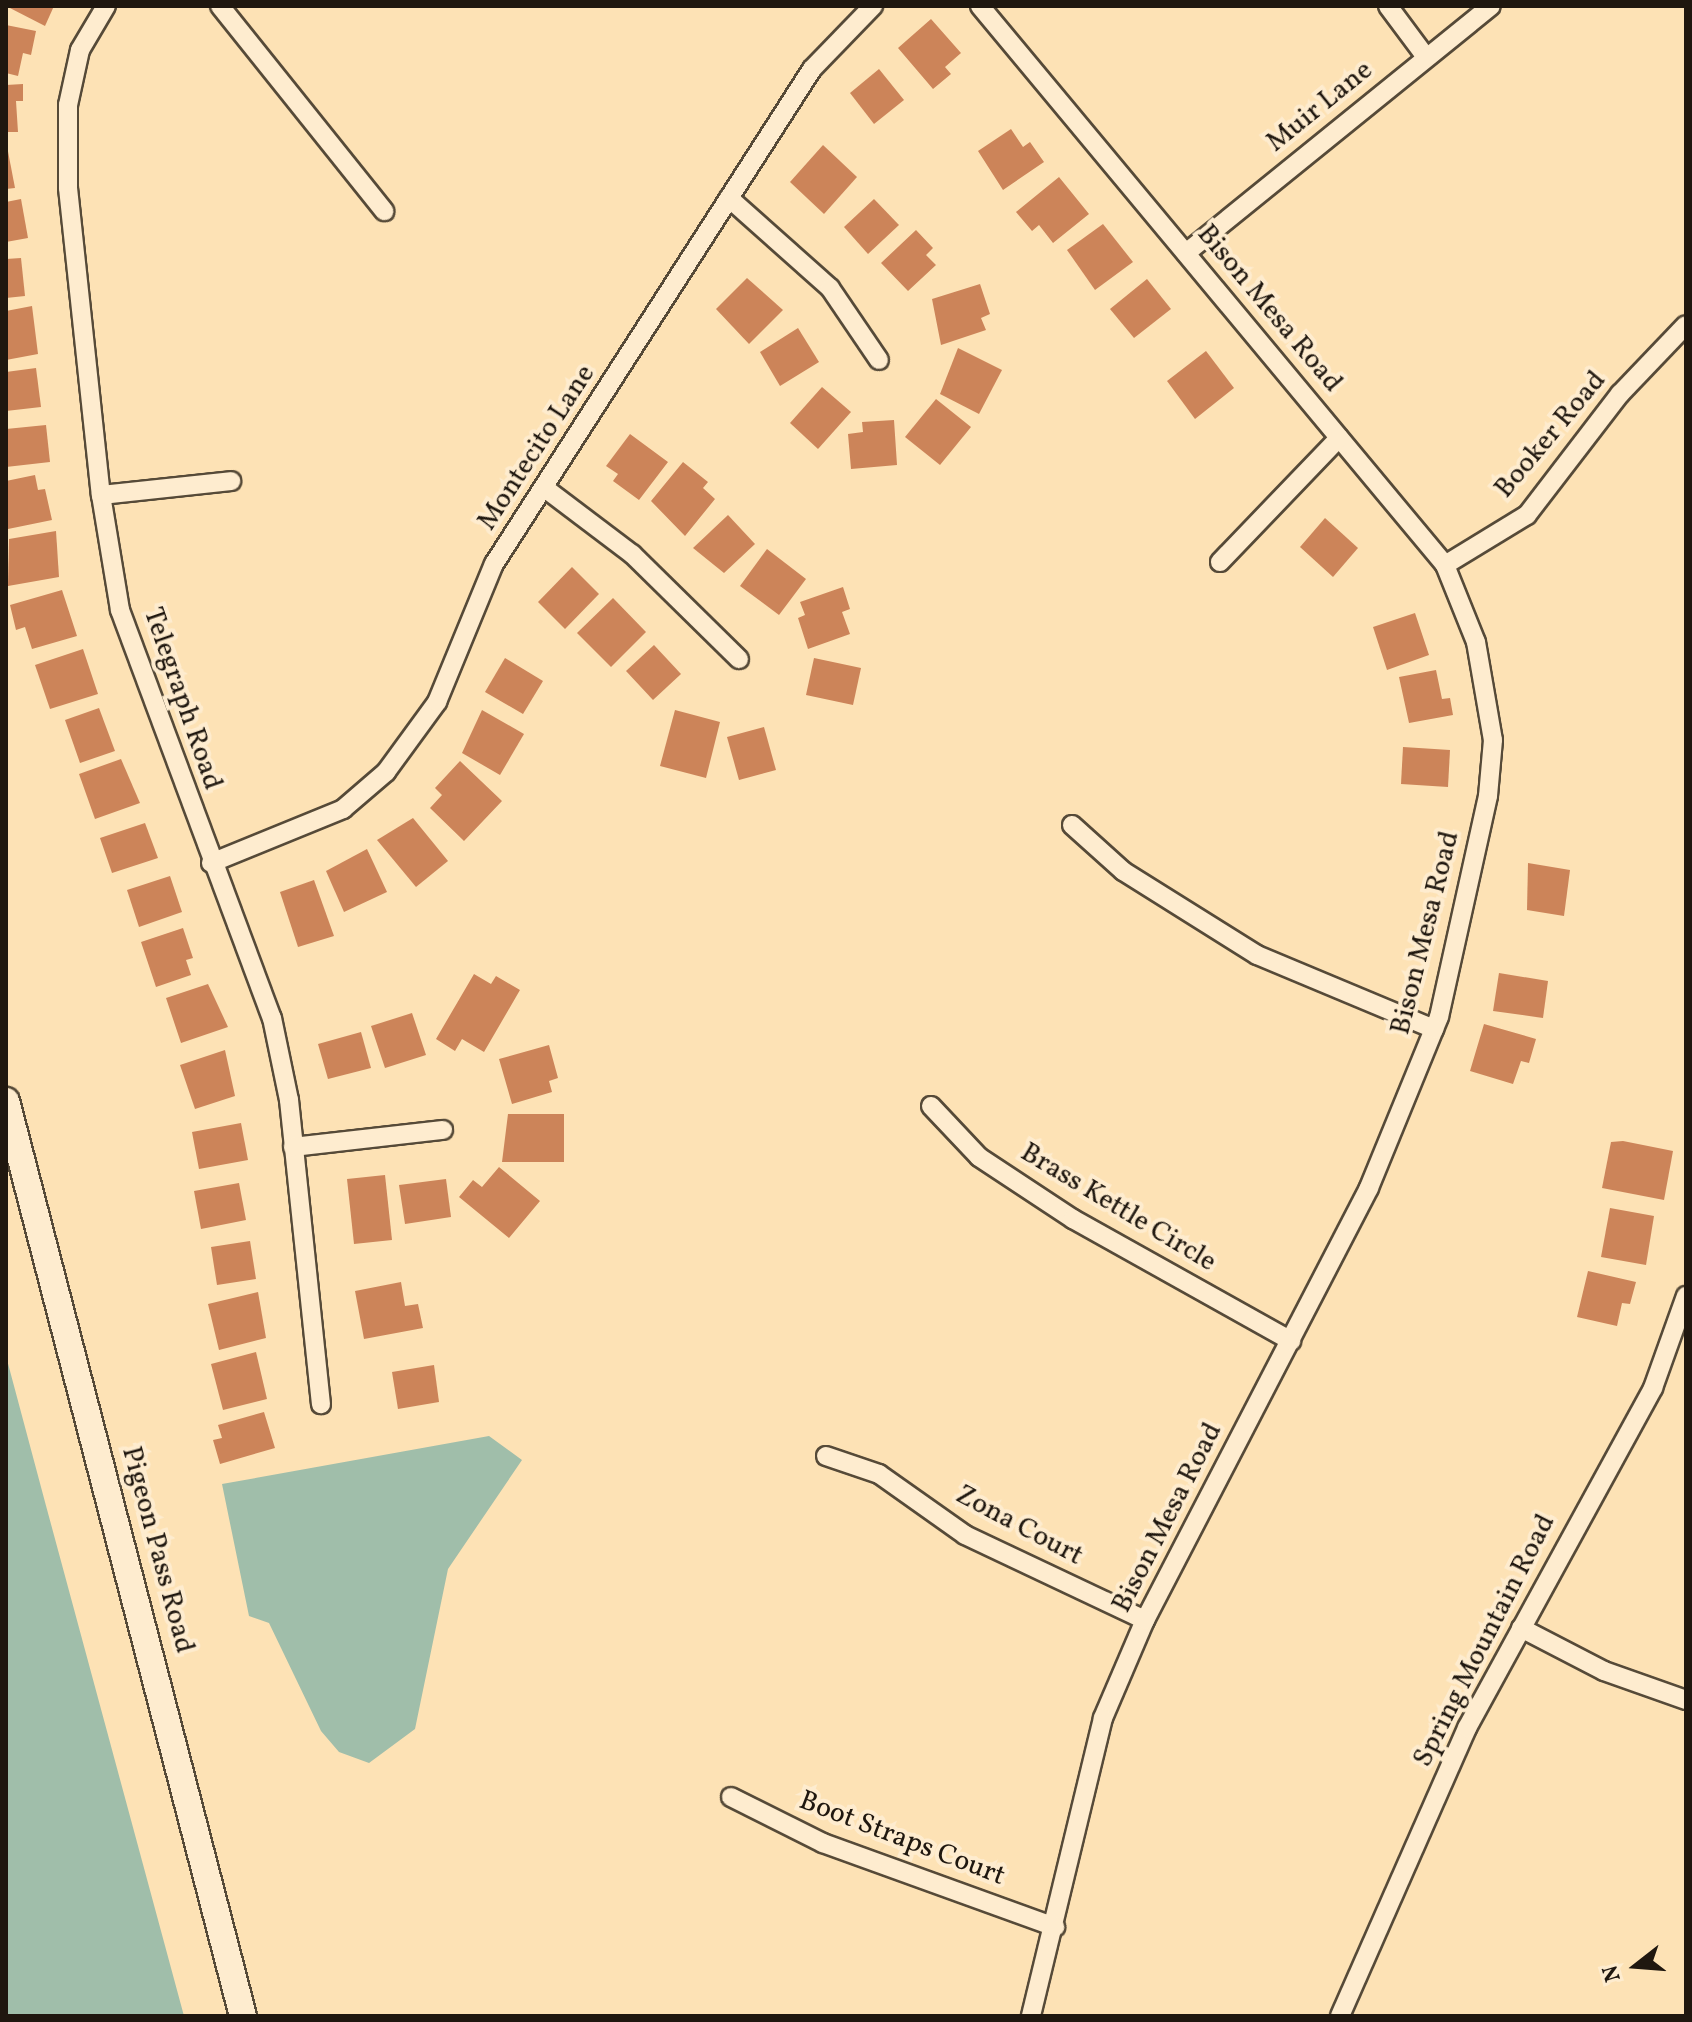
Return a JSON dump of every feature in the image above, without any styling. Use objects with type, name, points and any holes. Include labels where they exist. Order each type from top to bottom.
[{"type":"street","name":"Telegraph Road","points":[[106,6],[80,50],[68,105],[68,188],[101,495],[120,610],[211,863],[272,1018],[293,1147],[321,1404]]},
{"type":"street","points":[[220,6],[384,211]]},
{"type":"street","name":"Montecito Lane","points":[[211,863],[343,809],[386,772],[437,702],[494,564],[546,489],[812,69],[873,6]]},
{"type":"street","name":"Bison Mesa Road","points":[[980,6],[1445,565],[1476,642],[1493,740],[1488,796],[1434,1029],[1369,1188],[1145,1620],[1103,1718],[1055,1927],[1031,2016]]},
{"type":"street","points":[[1388,6],[1426,57]]},
{"type":"street","name":"Muir Lane","points":[[1186,253],[1491,6]]},
{"type":"street","points":[[729,198],[830,288],[879,360]]},
{"type":"street","name":"Booker Road","points":[[1445,565],[1527,515],[1620,394],[1686,325]]},
{"type":"street","points":[[1220,562],[1339,438]]},
{"type":"street","points":[[101,495],[231,481]]},
{"type":"street","points":[[546,489],[632,554],[739,659]]},
{"type":"street","points":[[1072,825],[1123,871],[1257,955],[1434,1029]]},
{"type":"street","name":"Pigeon Pass Road","points":[[6,1101],[243,2016]]},
{"type":"street","name":"Brass Kettle Circle","points":[[931,1106],[979,1157],[1073,1219],[1291,1341]]},
{"type":"street","points":[[293,1147],[443,1130]]},
{"type":"street","name":"Spring Mountain Road","points":[[1340,2016],[1467,1728],[1653,1388],[1686,1296]]},
{"type":"street","name":"Zona Court","points":[[826,1456],[879,1474],[965,1535],[1145,1620]]},
{"type":"street","points":[[1521,1628],[1604,1671],[1686,1700]]},
{"type":"street","name":"Boot Straps Court","points":[[731,1797],[823,1843],[1055,1927]]},
{"type":"shaded area","points":[[6,1356],[45,1502],[184,2016],[6,2016]]},
{"type":"shaded area","points":[[489,1436],[522,1460],[448,1569],[415,1729],[369,1763],[339,1752],[321,1731],[269,1623],[249,1616],[222,1484]]},
{"type":"building","points":[[6,6],[54,6],[45,26]]},
{"type":"building","points":[[931,19],[961,53],[945,67],[951,74],[933,89],[898,48]]},
{"type":"building","points":[[6,25],[36,31],[31,55],[23,53],[18,76],[6,73]]},
{"type":"building","points":[[879,69],[904,100],[874,124],[850,93]]},
{"type":"building","points":[[23,84],[23,101],[16,101],[18,132],[6,132],[6,85]]},
{"type":"building","points":[[1011,129],[1023,147],[1030,142],[1044,162],[1003,190],[978,151]]},
{"type":"building","points":[[6,141],[15,188],[6,189]]},
{"type":"building","points":[[823,145],[857,177],[824,214],[790,182]]},
{"type":"building","points":[[1059,177],[1089,214],[1053,243],[1039,225],[1032,231],[1016,212]]},
{"type":"building","points":[[21,199],[28,238],[6,242],[6,202]]},
{"type":"building","points":[[874,199],[899,225],[868,254],[844,227]]},
{"type":"building","points":[[1103,224],[1133,262],[1095,290],[1067,250]]},
{"type":"building","points":[[916,230],[933,248],[926,255],[936,265],[908,291],[881,263]]},
{"type":"building","points":[[21,258],[25,296],[6,298],[6,259]]},
{"type":"building","points":[[747,278],[783,310],[749,344],[716,309]]},
{"type":"building","points":[[1147,279],[1171,309],[1134,338],[1110,309]]},
{"type":"building","points":[[980,284],[990,314],[981,318],[986,330],[941,345],[932,299]]},
{"type":"building","points":[[32,306],[38,354],[6,360],[6,311]]},
{"type":"building","points":[[798,328],[819,362],[780,386],[760,352]]},
{"type":"building","points":[[958,348],[1002,370],[979,414],[940,394]]},
{"type":"building","points":[[1206,351],[1234,388],[1195,419],[1167,381]]},
{"type":"building","points":[[36,368],[41,407],[6,411],[6,372]]},
{"type":"building","points":[[822,387],[851,412],[818,449],[790,423]]},
{"type":"building","points":[[936,399],[971,427],[940,465],[905,437]]},
{"type":"building","points":[[894,420],[897,465],[851,469],[848,434],[863,432],[862,422]]},
{"type":"building","points":[[46,425],[50,462],[6,467],[6,429]]},
{"type":"building","points":[[630,434],[668,462],[639,500],[613,481],[618,474],[606,466]]},
{"type":"building","points":[[683,462],[708,482],[703,488],[715,499],[685,536],[651,501]]},
{"type":"building","points":[[35,475],[38,490],[45,489],[52,520],[8,529],[6,481]]},
{"type":"building","points":[[728,515],[755,544],[724,573],[693,548]]},
{"type":"building","points":[[1325,518],[1358,548],[1333,577],[1300,547]]},
{"type":"building","points":[[56,531],[59,577],[8,586],[9,539]]},
{"type":"building","points":[[767,549],[806,579],[779,615],[740,586]]},
{"type":"building","points":[[572,567],[599,594],[565,629],[538,602]]},
{"type":"building","points":[[843,587],[850,609],[842,612],[850,634],[808,649],[798,618],[805,615],[800,602]]},
{"type":"building","points":[[62,590],[77,636],[32,649],[25,627],[16,630],[10,605]]},
{"type":"building","points":[[613,598],[646,632],[611,667],[577,633]]},
{"type":"building","points":[[1415,613],[1429,655],[1387,670],[1373,627]]},
{"type":"building","points":[[654,645],[681,674],[653,700],[626,671]]},
{"type":"building","points":[[83,649],[98,694],[50,709],[35,665]]},
{"type":"building","points":[[505,658],[543,681],[523,714],[485,692]]},
{"type":"building","points":[[814,658],[861,668],[853,705],[806,695]]},
{"type":"building","points":[[1436,670],[1442,699],[1450,698],[1453,715],[1409,723],[1399,677]]},
{"type":"building","points":[[99,708],[115,751],[80,763],[65,720]]},
{"type":"building","points":[[482,710],[524,734],[500,775],[462,753]]},
{"type":"building","points":[[675,710],[720,722],[706,778],[660,766]]},
{"type":"building","points":[[764,727],[776,770],[739,780],[727,737]]},
{"type":"building","points":[[1403,747],[1450,750],[1448,787],[1401,784]]},
{"type":"building","points":[[121,759],[140,803],[95,819],[79,774]]},
{"type":"building","points":[[460,761],[502,801],[464,841],[430,808],[442,795],[435,788]]},
{"type":"building","points":[[413,818],[448,861],[416,887],[377,840]]},
{"type":"building","points":[[145,823],[158,858],[112,873],[100,838]]},
{"type":"building","points":[[367,849],[387,892],[344,912],[326,871]]},
{"type":"building","points":[[1528,863],[1570,870],[1564,916],[1527,910]]},
{"type":"building","points":[[170,876],[182,912],[139,927],[127,890]]},
{"type":"building","points":[[314,880],[334,936],[298,947],[280,892]]},
{"type":"building","points":[[183,928],[193,958],[186,960],[191,975],[156,987],[141,942]]},
{"type":"building","points":[[1499,973],[1548,981],[1543,1018],[1493,1011]]},
{"type":"building","points":[[474,974],[491,984],[496,976],[520,990],[484,1052],[462,1039],[455,1051],[436,1039]]},
{"type":"building","points":[[208,984],[228,1027],[181,1043],[166,998]]},
{"type":"building","points":[[412,1013],[426,1055],[385,1068],[371,1026]]},
{"type":"building","points":[[1484,1024],[1536,1039],[1529,1063],[1521,1061],[1513,1084],[1470,1071]]},
{"type":"building","points":[[361,1032],[371,1068],[328,1079],[318,1044]]},
{"type":"building","points":[[549,1045],[558,1078],[549,1081],[552,1092],[512,1104],[499,1059]]},
{"type":"building","points":[[225,1050],[235,1096],[195,1109],[180,1065]]},
{"type":"building","points":[[508,1114],[564,1114],[564,1162],[502,1162]]},
{"type":"building","points":[[241,1123],[248,1160],[199,1169],[192,1132]]},
{"type":"building","points":[[1623,1141],[1673,1151],[1664,1200],[1602,1188],[1611,1142]]},
{"type":"building","points":[[499,1167],[540,1201],[509,1238],[459,1197],[473,1180],[482,1187]]},
{"type":"building","points":[[385,1175],[392,1240],[354,1244],[347,1179]]},
{"type":"building","points":[[446,1179],[451,1217],[405,1224],[399,1185]]},
{"type":"building","points":[[239,1183],[246,1220],[201,1229],[194,1191]]},
{"type":"building","points":[[1610,1208],[1654,1216],[1646,1265],[1601,1257]]},
{"type":"building","points":[[250,1241],[256,1279],[217,1285],[211,1247]]},
{"type":"building","points":[[1588,1271],[1636,1282],[1630,1304],[1622,1303],[1617,1326],[1577,1317]]},
{"type":"building","points":[[401,1282],[405,1306],[418,1304],[423,1328],[364,1339],[355,1291]]},
{"type":"building","points":[[258,1292],[266,1338],[219,1350],[208,1304]]},
{"type":"building","points":[[256,1352],[267,1399],[223,1410],[211,1364]]},
{"type":"building","points":[[434,1365],[439,1402],[398,1409],[392,1372]]},
{"type":"building","points":[[264,1412],[275,1448],[220,1464],[213,1440],[222,1438],[218,1425]]}]
